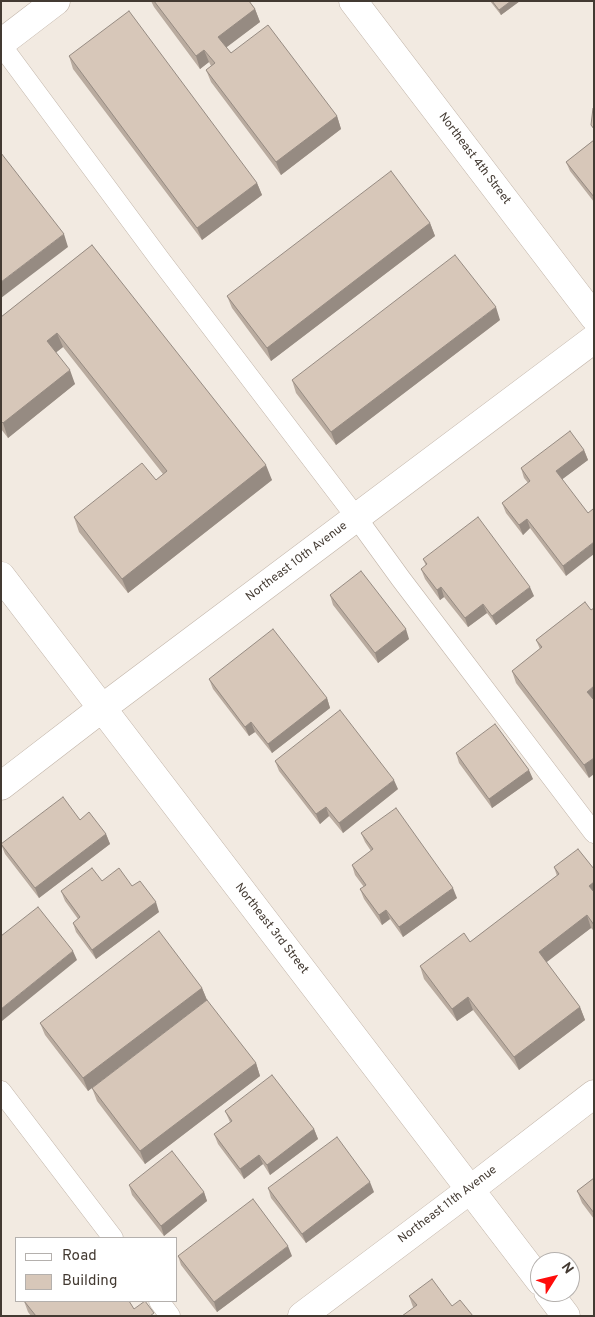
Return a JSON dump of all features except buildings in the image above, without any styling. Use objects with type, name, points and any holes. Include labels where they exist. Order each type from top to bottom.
[{"type":"street","points":[[1,44],[56,1]]},
{"type":"street","name":"Northeast 4th Street","points":[[353,1],[594,317]]},
{"type":"street","name":"Northeast 10th Avenue","points":[[1,786],[594,339]]},
{"type":"street","name":"Northeast 3rd Street","points":[[1,576],[530,1268]]},
{"type":"street","name":"Northeast 11th Avenue","points":[[302,1316],[594,1094]]},
{"type":"street","points":[[556,1302],[566,1316]]},
{"type":"lane","points":[[1,44],[162,262],[594,833]]},
{"type":"lane","points":[[1,1091],[112,1237]]},
{"type":"lane","points":[[160,1302],[170,1316]]}]
